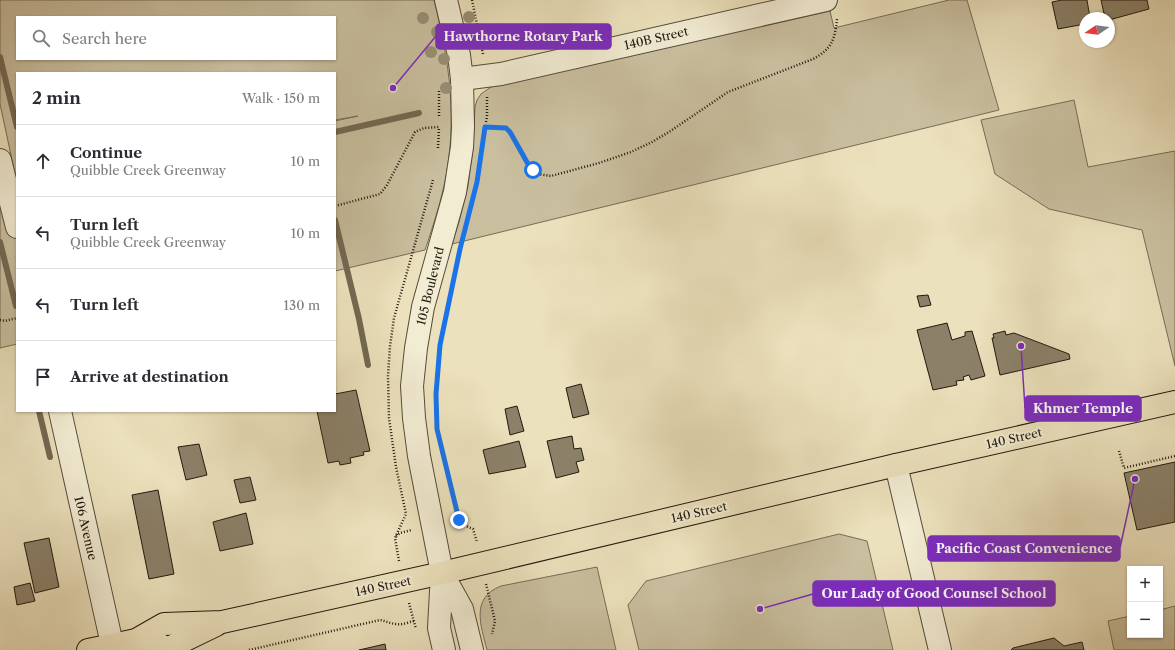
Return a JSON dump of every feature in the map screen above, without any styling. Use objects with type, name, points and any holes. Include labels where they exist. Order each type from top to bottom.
[{"type":"main road","name":"140 Street","points":[[88,650],[136,640],[169,648],[222,622],[442,573],[896,465],[1175,402]]},
{"type":"street","name":"105 Boulevard","points":[[444,650],[439,628],[442,573],[419,456],[412,386],[416,348],[423,306],[455,192],[460,164],[463,127],[462,79],[459,55],[446,0]]},
{"type":"street","name":"140B Street","points":[[462,79],[502,74],[832,7]]},
{"type":"street","points":[[0,160],[16,223]]},
{"type":"street","name":"106 Avenue","points":[[60,412],[112,644]]},
{"type":"street","points":[[896,465],[940,650]]},
{"type":"street","name":"105 Boulevard","points":[[442,573],[462,609],[472,650]]},
{"type":"path","points":[[472,0],[484,51],[483,59]]},
{"type":"path","points":[[480,127],[506,128],[510,132],[528,164],[533,170],[544,175],[551,176],[599,163],[631,152],[652,142],[728,92],[813,59],[822,54],[834,41],[836,30],[832,7]]},
{"type":"path","points":[[484,134],[487,117],[487,92]]},
{"type":"path","points":[[336,206],[380,194],[387,185],[415,132],[424,128],[445,127]]},
{"type":"path","points":[[442,338],[449,301]]},
{"type":"path","points":[[0,320],[5,321],[16,318]]},
{"type":"path","points":[[436,401],[440,345]]},
{"type":"path","points":[[441,445],[459,520],[461,524],[474,528],[476,537]]},
{"type":"path","points":[[1119,451],[1124,468],[1175,456]]},
{"type":"path","points":[[395,538],[400,533],[417,530]]},
{"type":"path","points":[[488,594],[495,620],[492,633],[493,639]]},
{"type":"path","points":[[486,604],[491,603]]},
{"type":"path","points":[[412,613],[417,633]]},
{"type":"path","points":[[249,650],[380,620],[395,624],[414,621]]},
{"type":"shaded area","points":[[0,0],[434,0],[448,70],[451,139],[444,186],[425,250],[336,271],[336,121],[358,116],[336,120],[336,72],[16,72],[16,178],[0,104]]},
{"type":"shaded area","points":[[949,0],[967,0],[999,110],[452,244],[468,186],[473,149],[475,107],[481,94],[491,87],[830,11],[834,28]]},
{"type":"shaded area","points":[[1074,100],[1088,167],[1175,151],[1175,366],[1142,230],[1049,209],[995,174],[981,120]]},
{"type":"shaded area","points":[[16,194],[16,344],[0,348],[0,197]]},
{"type":"shaded area","points":[[839,534],[867,541],[893,650],[639,650],[628,605],[646,581]]},
{"type":"shaded area","points":[[597,567],[616,650],[487,650],[482,632],[480,614],[481,605],[491,591],[501,586]]},
{"type":"shaded area","points":[[1175,606],[1175,650],[1114,650],[1108,621],[1127,617],[1127,638],[1163,638],[1163,609]]},
{"type":"building","points":[[1062,0],[1087,0],[1089,12],[1079,12],[1079,25],[1058,29],[1052,2]]},
{"type":"building","points":[[1101,0],[1147,0],[1149,9],[1115,18],[1115,12],[1104,12]]},
{"type":"building","points":[[928,295],[931,305],[920,307],[917,296]]},
{"type":"building","points":[[947,323],[952,340],[965,336],[965,332],[972,331],[985,376],[971,380],[969,375],[963,377],[964,380],[956,381],[957,385],[933,390],[917,330]]},
{"type":"building","points":[[1005,331],[1006,335],[1014,333],[1069,354],[1070,359],[1000,375],[992,338],[994,338],[993,334]]},
{"type":"building","points":[[581,384],[589,414],[573,418],[566,388]]},
{"type":"building","points":[[356,390],[370,451],[363,452],[364,455],[350,458],[351,463],[340,465],[339,461],[328,463],[317,412],[336,412],[336,394]]},
{"type":"building","points":[[517,406],[524,431],[510,435],[505,409]]},
{"type":"building","points":[[572,436],[574,449],[581,448],[584,460],[576,462],[579,472],[556,478],[547,441]]},
{"type":"building","points":[[519,441],[526,467],[489,474],[483,450]]},
{"type":"building","points":[[199,444],[207,475],[186,480],[178,447]]},
{"type":"building","points":[[1175,462],[1175,522],[1137,530],[1124,473]]},
{"type":"building","points":[[250,477],[256,500],[240,503],[234,480]]},
{"type":"building","points":[[158,490],[174,574],[149,579],[132,495]]},
{"type":"building","points":[[246,513],[253,544],[220,551],[213,522]]},
{"type":"building","points":[[49,538],[59,587],[35,593],[24,543]]},
{"type":"building","points":[[30,583],[35,601],[17,605],[14,587]]},
{"type":"building","points":[[1054,638],[1064,646],[1082,642],[1084,650],[1011,650],[1013,648]]},
{"type":"building","points":[[385,644],[386,650],[359,650]]},
{"type":"waterway","points":[[0,57],[16,123]]},
{"type":"waterway","points":[[336,132],[419,113]]},
{"type":"waterway","points":[[336,224],[359,319],[368,365]]},
{"type":"waterway","points":[[0,242],[16,306]]},
{"type":"waterway","points":[[39,412],[50,457]]},
{"type":"place","name":"Hawthorne Rotary Park","points":[[393,88]]},
{"type":"place","name":"Khmer Temple","points":[[1021,346]]},
{"type":"place","name":"Pacific Coast Convenience","points":[[1135,479]]},
{"type":"place","name":"Our Lady of Good Counsel School","points":[[760,609]]},
{"type":"route","points":[[459,520],[437,429],[436,394],[440,345],[460,249],[477,182],[485,127],[506,128],[510,132],[533,170]]}]
